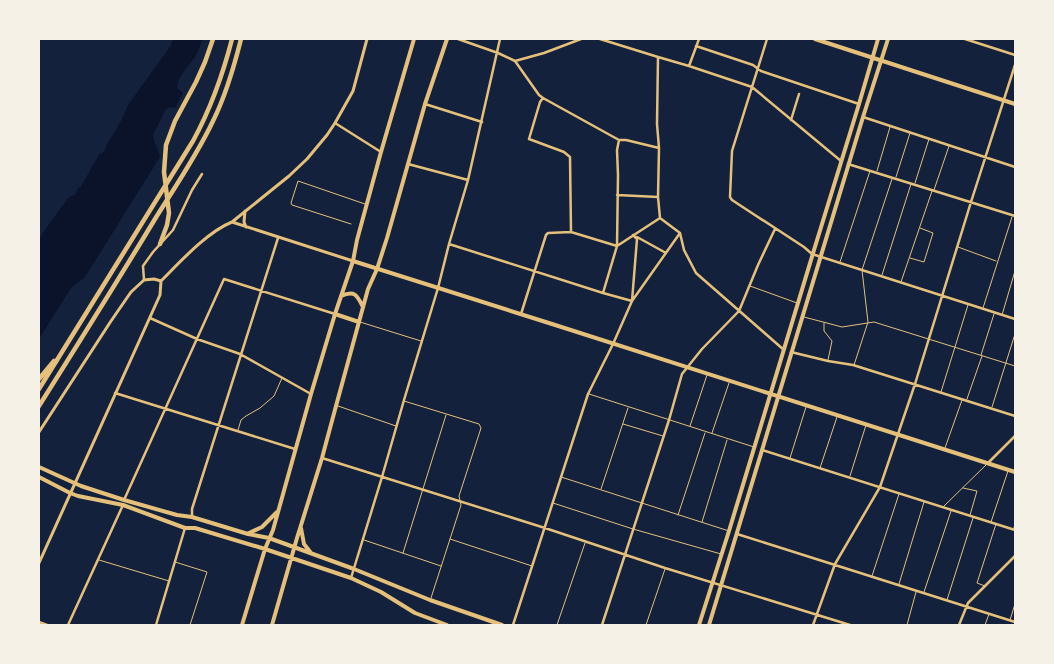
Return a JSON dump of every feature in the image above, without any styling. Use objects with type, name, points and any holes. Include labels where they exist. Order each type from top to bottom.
[{"type":"highway","points":[[160,244],[169,213],[164,172],[166,145],[175,121],[206,62],[213,39]]},
{"type":"highway","points":[[39,389],[197,133],[213,100],[232,39]]},
{"type":"highway","points":[[39,406],[208,132],[220,107],[235,64],[241,39]]},
{"type":"highway","points":[[39,379],[62,353]]},
{"type":"main road","points":[[242,625],[265,548],[273,530],[334,314],[353,261],[381,152],[414,39]]},
{"type":"main road","points":[[272,625],[322,458],[368,289],[377,270],[425,104],[447,39]]},
{"type":"main road","points":[[815,39],[1015,104]]},
{"type":"main road","points":[[699,625],[755,448],[878,39]]},
{"type":"main road","points":[[709,625],[862,118],[888,39]]},
{"type":"main road","points":[[814,248],[822,250]]},
{"type":"main road","points":[[353,261],[1015,472]]},
{"type":"main road","points":[[810,261],[818,264]]},
{"type":"main road","points":[[341,297],[348,293],[355,294],[363,307]]},
{"type":"main road","points":[[334,314],[359,322]]},
{"type":"main road","points":[[39,467],[74,484],[124,502],[185,528],[195,528],[265,548],[351,578],[381,592],[415,613],[447,625]]},
{"type":"main road","points":[[39,477],[78,496],[124,502],[192,517],[248,534],[269,538],[354,569],[430,600],[502,625]]},
{"type":"main road","points":[[248,534],[262,528],[278,511]]},
{"type":"main road","points":[[301,526],[304,544],[313,555]]},
{"type":"street","points":[[39,563],[160,295],[161,281],[204,240],[246,211],[307,159],[327,135],[353,91],[367,39]]},
{"type":"street","points":[[458,39],[515,61],[539,95],[619,140],[659,148]]},
{"type":"street","points":[[351,578],[364,540],[468,180],[500,39]]},
{"type":"street","points":[[515,61],[544,53],[581,39]]},
{"type":"street","points":[[600,39],[752,87],[841,161]]},
{"type":"street","points":[[689,66],[699,39]]},
{"type":"street","points":[[767,39],[732,151],[730,197],[732,200],[812,254],[1015,319]]},
{"type":"street","points":[[965,39],[1015,55]]},
{"type":"street","points":[[696,46],[859,104]]},
{"type":"street","points":[[658,57],[657,124],[660,218],[680,234],[684,250],[696,273],[784,350]]},
{"type":"street","points":[[813,625],[835,564],[880,487],[915,384],[1015,65]]},
{"type":"street","points":[[791,120],[799,94]]},
{"type":"street","points":[[543,98],[540,102],[529,139],[564,152],[570,157],[571,232]]},
{"type":"street","points":[[425,104],[482,122]]},
{"type":"street","points":[[862,118],[1015,167]]},
{"type":"street","points":[[335,122],[381,152]]},
{"type":"street","points":[[603,293],[617,246],[617,150],[619,140]]},
{"type":"street","points":[[408,164],[468,180]]},
{"type":"street","points":[[848,164],[1014,216]]},
{"type":"street","points":[[144,280],[143,266],[152,252],[173,230],[182,209],[202,174]]},
{"type":"street","points":[[617,195],[658,197]]},
{"type":"street","points":[[246,211],[244,222],[246,227]]},
{"type":"street","points":[[617,246],[660,218]]},
{"type":"street","points":[[232,222],[353,261]]},
{"type":"street","points":[[602,625],[669,420],[682,374],[702,349],[739,311],[775,229]]},
{"type":"street","points":[[521,314],[548,233],[571,232],[617,246]]},
{"type":"street","points":[[513,625],[588,394],[632,301],[680,234]]},
{"type":"street","points":[[633,235],[666,253]]},
{"type":"street","points":[[632,301],[637,239],[633,235]]},
{"type":"street","points":[[192,517],[192,509],[278,238]]},
{"type":"street","points":[[449,244],[632,301]]},
{"type":"street","points":[[68,625],[224,279],[334,314]]},
{"type":"street","points":[[39,432],[131,292],[144,280],[161,281]]},
{"type":"street","points":[[149,317],[197,340],[240,354],[311,394]]},
{"type":"street","points":[[791,352],[853,366],[1015,416]]},
{"type":"street","points":[[115,392],[295,448]]},
{"type":"street","points":[[987,464],[1015,436]]},
{"type":"street","points":[[762,450],[1014,529]]},
{"type":"street","points":[[322,458],[850,625]]},
{"type":"street","points":[[156,625],[185,528]]},
{"type":"street","points":[[737,534],[1012,621]]},
{"type":"street","points":[[959,625],[968,603],[1015,556]]},
{"type":"street","points":[[40,624],[47,625]]},
{"type":"lane","points":[[877,173],[891,126]]},
{"type":"lane","points":[[853,366],[868,322],[862,270],[910,132]]},
{"type":"lane","points":[[882,276],[929,139]]},
{"type":"lane","points":[[901,282],[949,145]]},
{"type":"lane","points":[[840,263],[870,170]]},
{"type":"lane","points":[[350,224],[292,204],[298,181],[368,205]]},
{"type":"lane","points":[[983,309],[997,262],[1014,216]]},
{"type":"lane","points":[[910,257],[924,262],[933,233],[920,228]]},
{"type":"lane","points":[[957,247],[997,262]]},
{"type":"lane","points":[[1002,314],[1015,270]]},
{"type":"lane","points":[[750,286],[798,303]]},
{"type":"lane","points":[[941,392],[968,304]]},
{"type":"lane","points":[[966,400],[994,312]]},
{"type":"lane","points":[[802,316],[842,327],[874,322],[1015,366]]},
{"type":"lane","points":[[359,322],[422,341]]},
{"type":"lane","points":[[824,322],[824,332],[832,341],[828,361]]},
{"type":"lane","points":[[991,408],[1015,334]]},
{"type":"lane","points":[[690,427],[708,374]]},
{"type":"lane","points":[[238,431],[241,420],[274,396],[282,378]]},
{"type":"lane","points":[[712,434],[729,381]]},
{"type":"lane","points":[[588,394],[755,448]]},
{"type":"lane","points":[[945,449],[962,399]]},
{"type":"lane","points":[[404,400],[479,424],[481,428],[459,496],[461,505],[430,600]]},
{"type":"lane","points":[[336,406],[396,426]]},
{"type":"lane","points":[[790,459],[807,406]]},
{"type":"lane","points":[[601,490],[628,407]]},
{"type":"lane","points":[[403,553],[446,414]]},
{"type":"lane","points":[[820,468],[837,415]]},
{"type":"lane","points":[[623,424],[663,436]]},
{"type":"lane","points":[[849,477],[866,425]]},
{"type":"lane","points":[[678,516],[705,432]]},
{"type":"lane","points":[[702,523],[727,439]]},
{"type":"lane","points":[[943,507],[987,464]]},
{"type":"lane","points":[[991,522],[1009,470]]},
{"type":"lane","points":[[561,478],[729,531]]},
{"type":"lane","points":[[946,600],[977,491],[963,488]]},
{"type":"lane","points":[[872,577],[899,493]]},
{"type":"lane","points":[[552,502],[633,529],[722,554]]},
{"type":"lane","points":[[898,585],[925,502]]},
{"type":"lane","points":[[923,593],[951,510]]},
{"type":"lane","points":[[986,586],[977,582],[996,524]]},
{"type":"lane","points":[[1014,529],[1015,524]]},
{"type":"lane","points":[[450,539],[533,566]]},
{"type":"lane","points":[[364,540],[441,566]]},
{"type":"lane","points":[[557,625],[585,541]]},
{"type":"lane","points":[[98,560],[170,581]]},
{"type":"lane","points":[[175,562],[207,572],[190,625]]},
{"type":"lane","points":[[646,625],[665,568]]},
{"type":"lane","points":[[907,625],[917,591]]},
{"type":"lane","points":[[1010,625],[1015,604]]},
{"type":"lane","points":[[985,625],[989,614]]},
{"type":"water","points":[[174,39],[203,39],[195,57],[179,80],[177,88],[183,93],[175,108],[170,107],[166,109],[153,135],[160,157],[92,266],[84,278],[71,288],[39,339],[39,239],[69,197],[75,195],[78,187],[80,188],[100,153],[105,150],[128,105],[171,46]]}]
